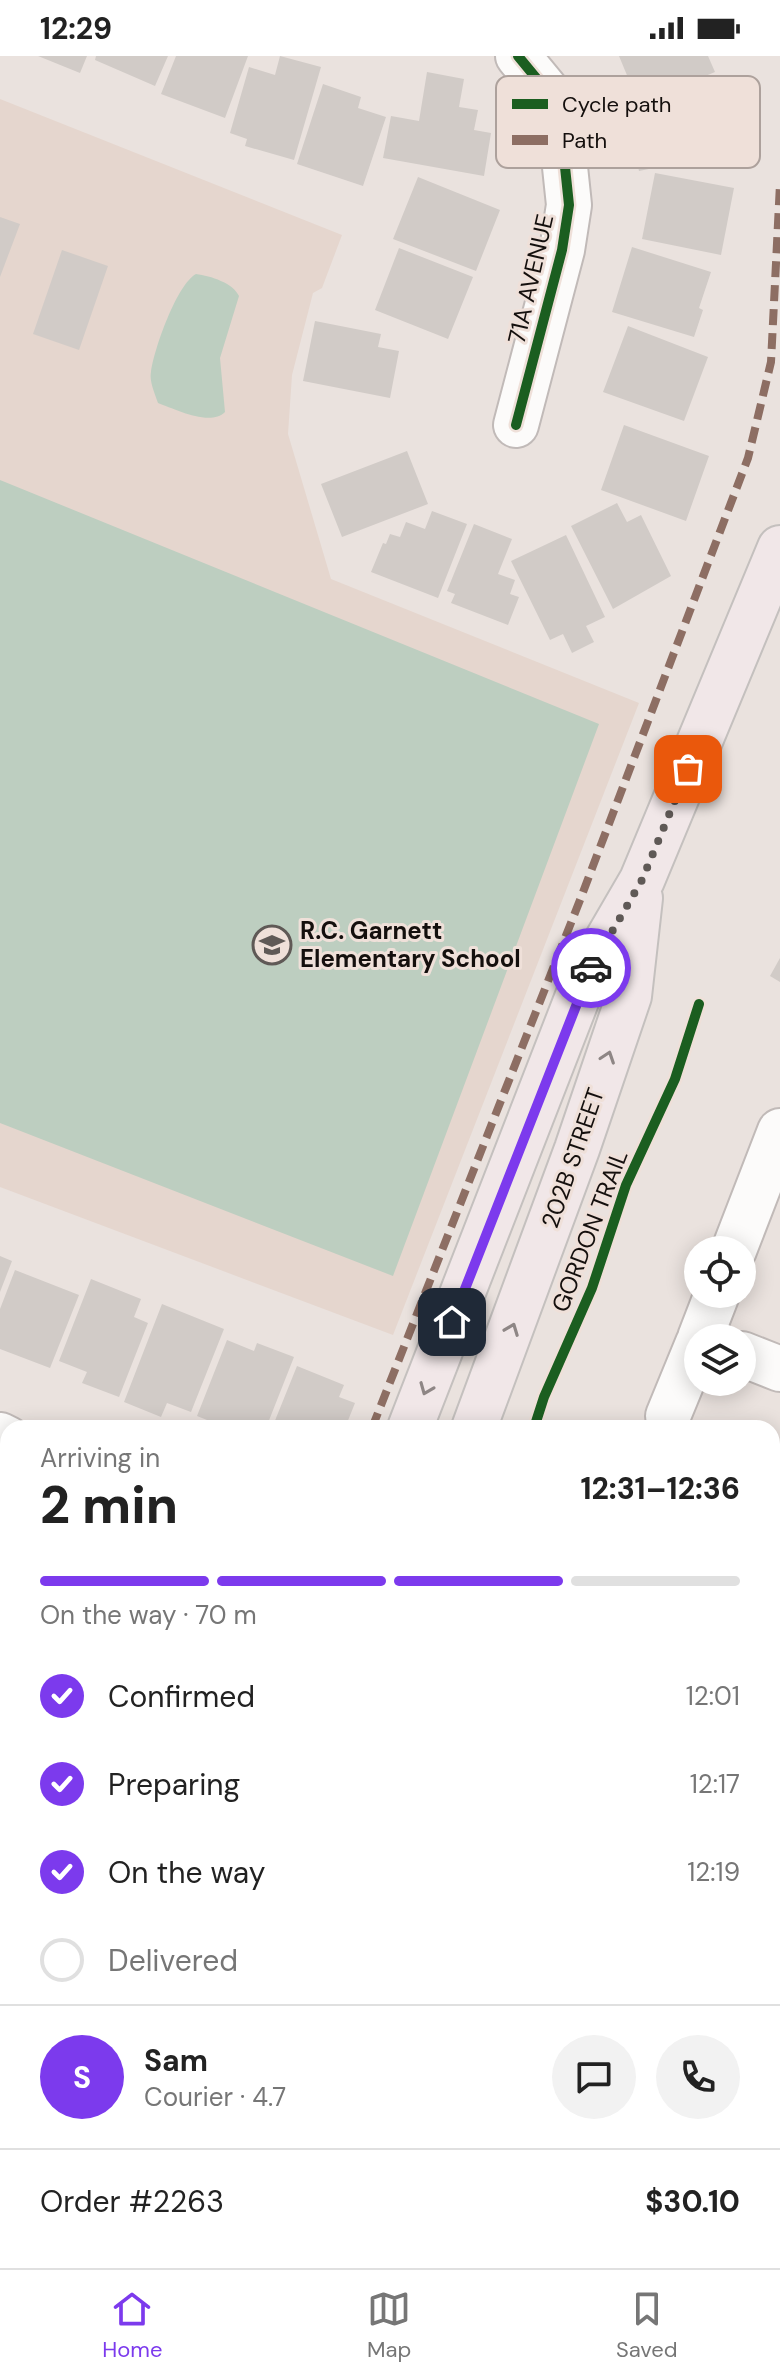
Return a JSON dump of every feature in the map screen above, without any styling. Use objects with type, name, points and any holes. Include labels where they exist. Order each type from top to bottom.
[{"type":"main road","name":"202B STREET","points":[[413,1420],[585,978],[642,880],[780,548]]},
{"type":"main road","name":"202B STREET","points":[[477,1420],[572,1164],[629,996],[642,880]]},
{"type":"street","name":"71A AVENUE","points":[[518,56],[534,76]]},
{"type":"street","name":"71A AVENUE","points":[[516,425],[562,250],[569,205],[565,168]]},
{"type":"street","points":[[739,1236],[780,1131]]},
{"type":"street","points":[[756,1360],[780,1369]]},
{"type":"street","points":[[668,1416],[684,1378]]},
{"type":"shaded area","name":"R.C. Garnett Elementary School","points":[[0,99],[342,235],[322,288],[313,293],[292,375],[288,434],[331,579],[639,703],[393,1335],[0,1187]]},
{"type":"green space","points":[[196,274],[227,284],[239,296],[220,358],[225,412],[211,418],[158,403],[151,379],[153,362],[168,318],[181,290]]},
{"type":"green space","name":"R.C. Garnett Elementary School","points":[[0,480],[599,724],[393,1276],[0,1123]]},
{"type":"building","points":[[38,56],[87,56],[80,73]]},
{"type":"building","points":[[96,56],[168,56],[155,86],[95,60]]},
{"type":"building","points":[[176,56],[248,56],[225,118],[161,94]]},
{"type":"building","points":[[280,56],[321,67],[294,160],[245,146],[247,139],[230,133],[249,67],[275,75]]},
{"type":"building","points":[[619,56],[708,56],[715,72],[705,76],[627,76]]},
{"type":"building","points":[[427,72],[464,79],[459,107],[478,110],[474,130],[491,133],[484,176],[383,158],[391,116],[419,121]]},
{"type":"building","points":[[323,84],[361,97],[358,108],[386,117],[363,186],[297,164]]},
{"type":"building","points":[[655,173],[734,188],[721,255],[642,239]]},
{"type":"building","points":[[418,177],[500,210],[476,271],[393,239]]},
{"type":"building","points":[[0,217],[20,224],[0,277]]},
{"type":"building","points":[[632,247],[711,272],[699,308],[703,310],[694,337],[612,312]]},
{"type":"building","points":[[399,248],[473,277],[448,339],[375,310]]},
{"type":"building","points":[[62,250],[108,266],[79,350],[33,334]]},
{"type":"building","points":[[315,321],[381,334],[378,347],[399,351],[390,398],[303,381]]},
{"type":"building","points":[[628,326],[708,357],[684,421],[603,392]]},
{"type":"building","points":[[624,425],[709,456],[686,521],[601,490]]},
{"type":"building","points":[[407,451],[428,504],[342,537],[321,484]]},
{"type":"building","points":[[617,503],[627,522],[641,515],[671,576],[613,609],[571,526]]},
{"type":"building","points":[[432,511],[467,524],[438,598],[371,572],[390,534],[400,537],[406,522],[425,529]]},
{"type":"building","points":[[474,524],[512,539],[498,574],[515,580],[510,594],[519,597],[508,625],[451,603],[455,594],[447,591]]},
{"type":"building","points":[[566,535],[605,617],[586,626],[594,642],[572,653],[563,634],[550,640],[511,561]]},
{"type":"building","points":[[780,958],[780,982],[770,976]]},
{"type":"building","points":[[0,1256],[12,1261],[0,1292]]},
{"type":"building","points":[[15,1270],[79,1295],[50,1368],[0,1349],[0,1309]]},
{"type":"building","points":[[91,1279],[141,1299],[134,1317],[148,1323],[119,1397],[82,1383],[87,1372],[59,1361]]},
{"type":"building","points":[[162,1304],[224,1329],[191,1412],[167,1403],[161,1417],[124,1402]]},
{"type":"building","points":[[227,1340],[254,1351],[257,1343],[294,1357],[269,1420],[207,1420],[197,1416]]},
{"type":"building","points":[[297,1366],[344,1385],[339,1397],[355,1403],[348,1420],[275,1420]]},
{"type":"marked path","points":[[375,1420],[580,900],[748,458],[771,362],[780,184]]},
{"type":"cycle path","points":[[518,56],[534,76]]},
{"type":"cycle path","points":[[516,425],[562,250],[569,205],[565,168]]},
{"type":"cycle path","name":"GORDON TRAIL","points":[[537,1420],[592,1288],[626,1185],[675,1079],[699,1004]]},
{"type":"way so far","points":[[591,968],[642,880],[688,769]]},
{"type":"place","name":"R.C. Garnett Elementary School","points":[[272,945]]},
{"type":"route","points":[[452,1322],[591,968]]}]
